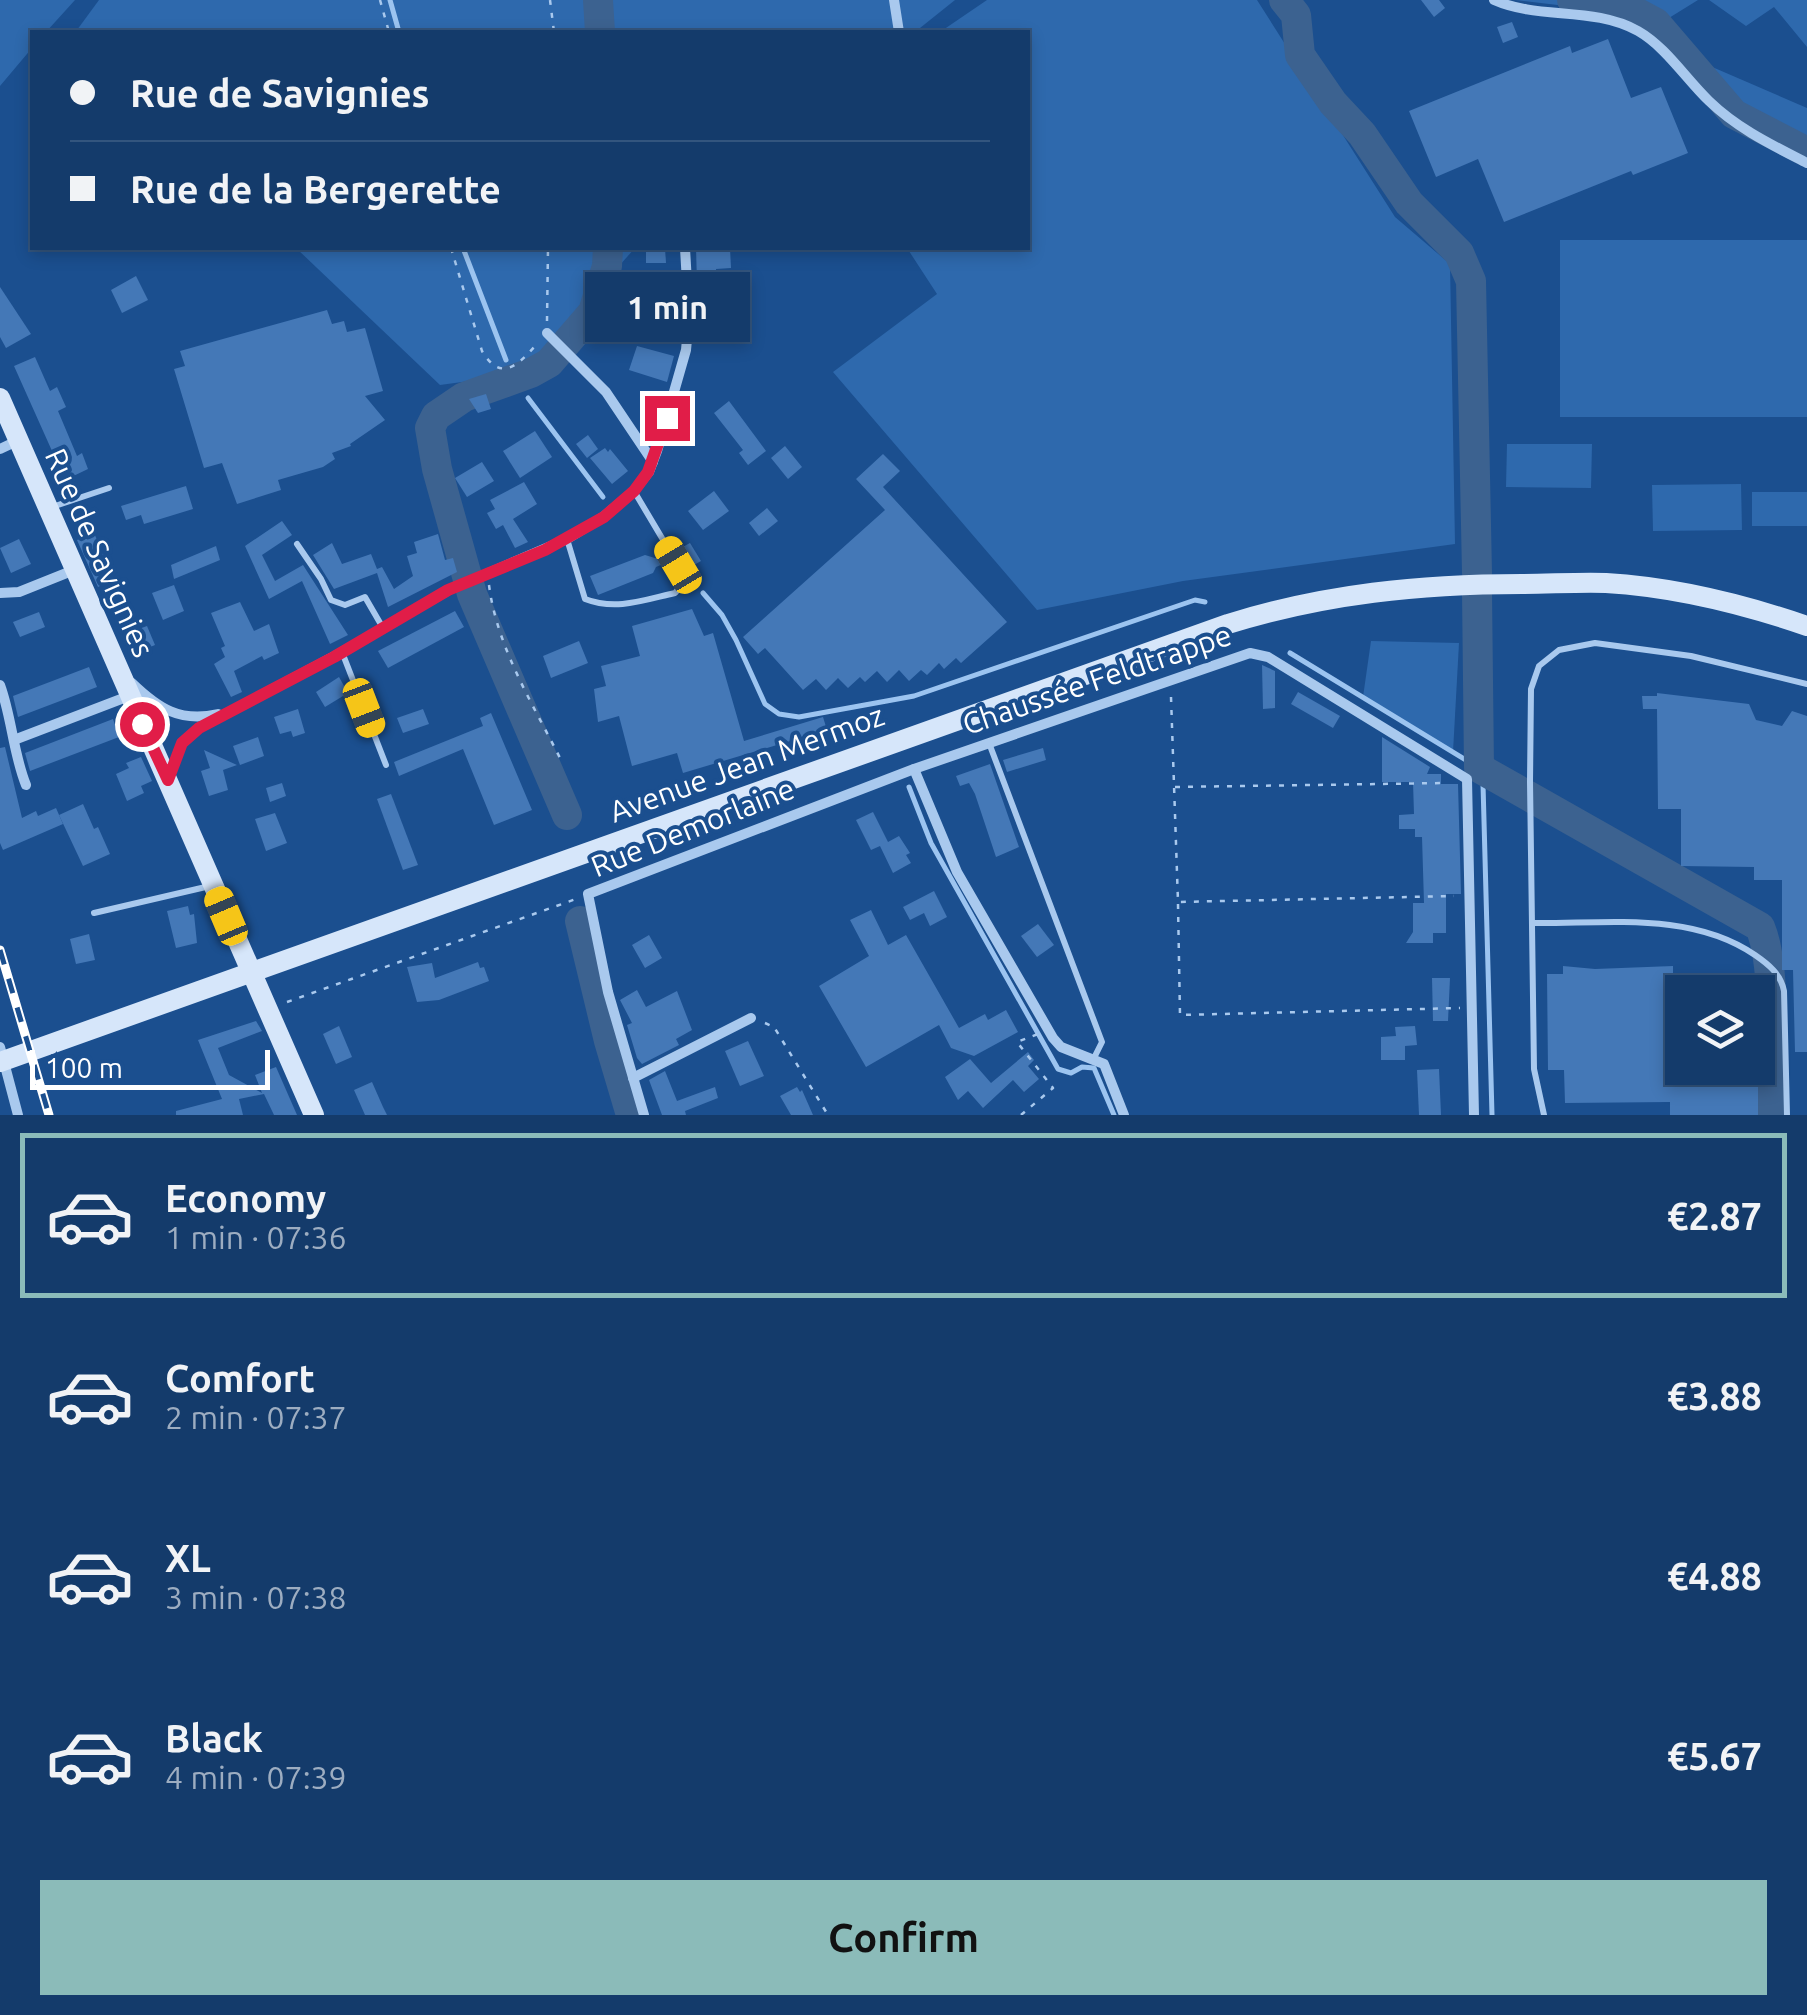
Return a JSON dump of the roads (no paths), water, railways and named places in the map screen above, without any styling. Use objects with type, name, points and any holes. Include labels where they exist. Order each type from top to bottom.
[{"type":"main road","name":"Rue de Savignies","points":[[0,398],[8,445],[46,509],[74,570],[314,1115]]},
{"type":"main road","name":"Avenue Jean Mermoz","points":[[0,1062],[1268,612],[1396,589],[1452,584],[1608,583],[1742,606],[1807,626]]},
{"type":"main road","name":"Avenue Jean Mermoz","points":[[1527,584],[1688,603],[1807,640]]},
{"type":"street","points":[[894,0],[899,30]]},
{"type":"street","points":[[1494,0],[1511,6],[1590,16],[1632,28],[1657,46],[1731,121],[1807,163]]},
{"type":"street","points":[[168,780],[177,752],[189,735],[457,586],[566,540],[604,517],[634,491],[653,462],[687,343],[685,250]]},
{"type":"street","points":[[547,333],[606,392],[653,462]]},
{"type":"street","points":[[0,594],[19,592],[74,570]]},
{"type":"street","name":"Chaussée Feldtrappe","points":[[914,769],[1239,655],[1262,654],[1467,778],[1474,1115]]},
{"type":"street","points":[[116,669],[153,703],[176,716],[196,718],[238,708]]},
{"type":"street","points":[[0,686],[26,785]]},
{"type":"street","points":[[14,740],[129,696]]},
{"type":"street","points":[[914,769],[962,881],[1049,1030],[1062,1047],[1094,1058],[1107,1068],[1124,1115]]},
{"type":"street","name":"Rue Demorlaine","points":[[644,1115],[608,992],[588,894],[914,769]]},
{"type":"street","points":[[633,1078],[751,1018]]},
{"type":"street","points":[[0,1048],[18,1115]]},
{"type":"lane","points":[[46,509],[109,488]]},
{"type":"lane","points":[[566,540],[585,599],[602,606],[619,606],[675,593],[681,586],[678,565],[634,491]]},
{"type":"lane","points":[[296,544],[322,579],[331,600],[345,605],[365,598],[383,628]]},
{"type":"lane","points":[[1544,1115],[1534,1069],[1530,782],[1534,673],[1545,658],[1567,647],[1595,643],[1681,654],[1807,684]]},
{"type":"lane","points":[[342,652],[386,766]]},
{"type":"lane","points":[[989,743],[1102,1042],[1094,1058]]},
{"type":"lane","points":[[94,913],[213,885]]},
{"type":"lane","points":[[1532,923],[1676,925],[1711,933],[1747,950],[1780,978],[1786,999],[1787,1115]]},
{"type":"waterway","points":[[390,0],[398,30]]},
{"type":"waterway","points":[[598,0],[600,30]]},
{"type":"waterway","points":[[1284,0],[1296,15],[1300,55],[1333,103],[1362,134],[1409,203],[1459,253],[1471,281],[1477,573]]},
{"type":"waterway","points":[[1572,0],[1632,10],[1656,23],[1734,114],[1807,152]]},
{"type":"waterway","points":[[464,250],[506,360]]},
{"type":"waterway","points":[[567,815],[472,594],[437,469],[430,428],[436,416],[464,397],[549,363],[593,312],[608,250]]},
{"type":"waterway","points":[[528,398],[603,497]]},
{"type":"waterway","points":[[1477,592],[1479,768],[1760,927],[1771,992],[1769,1115]]},
{"type":"waterway","points":[[703,593],[736,640],[765,704],[779,714],[799,717],[914,696],[1195,600],[1205,602]]},
{"type":"waterway","points":[[1290,653],[1479,768],[1483,784],[1492,1115]]},
{"type":"waterway","points":[[909,787],[931,843],[1058,1069],[1071,1073],[1082,1067],[1094,1068],[1114,1115]]},
{"type":"waterway","points":[[580,921],[631,1115]]},
{"type":"railway","points":[[0,950],[49,1115]]}]
